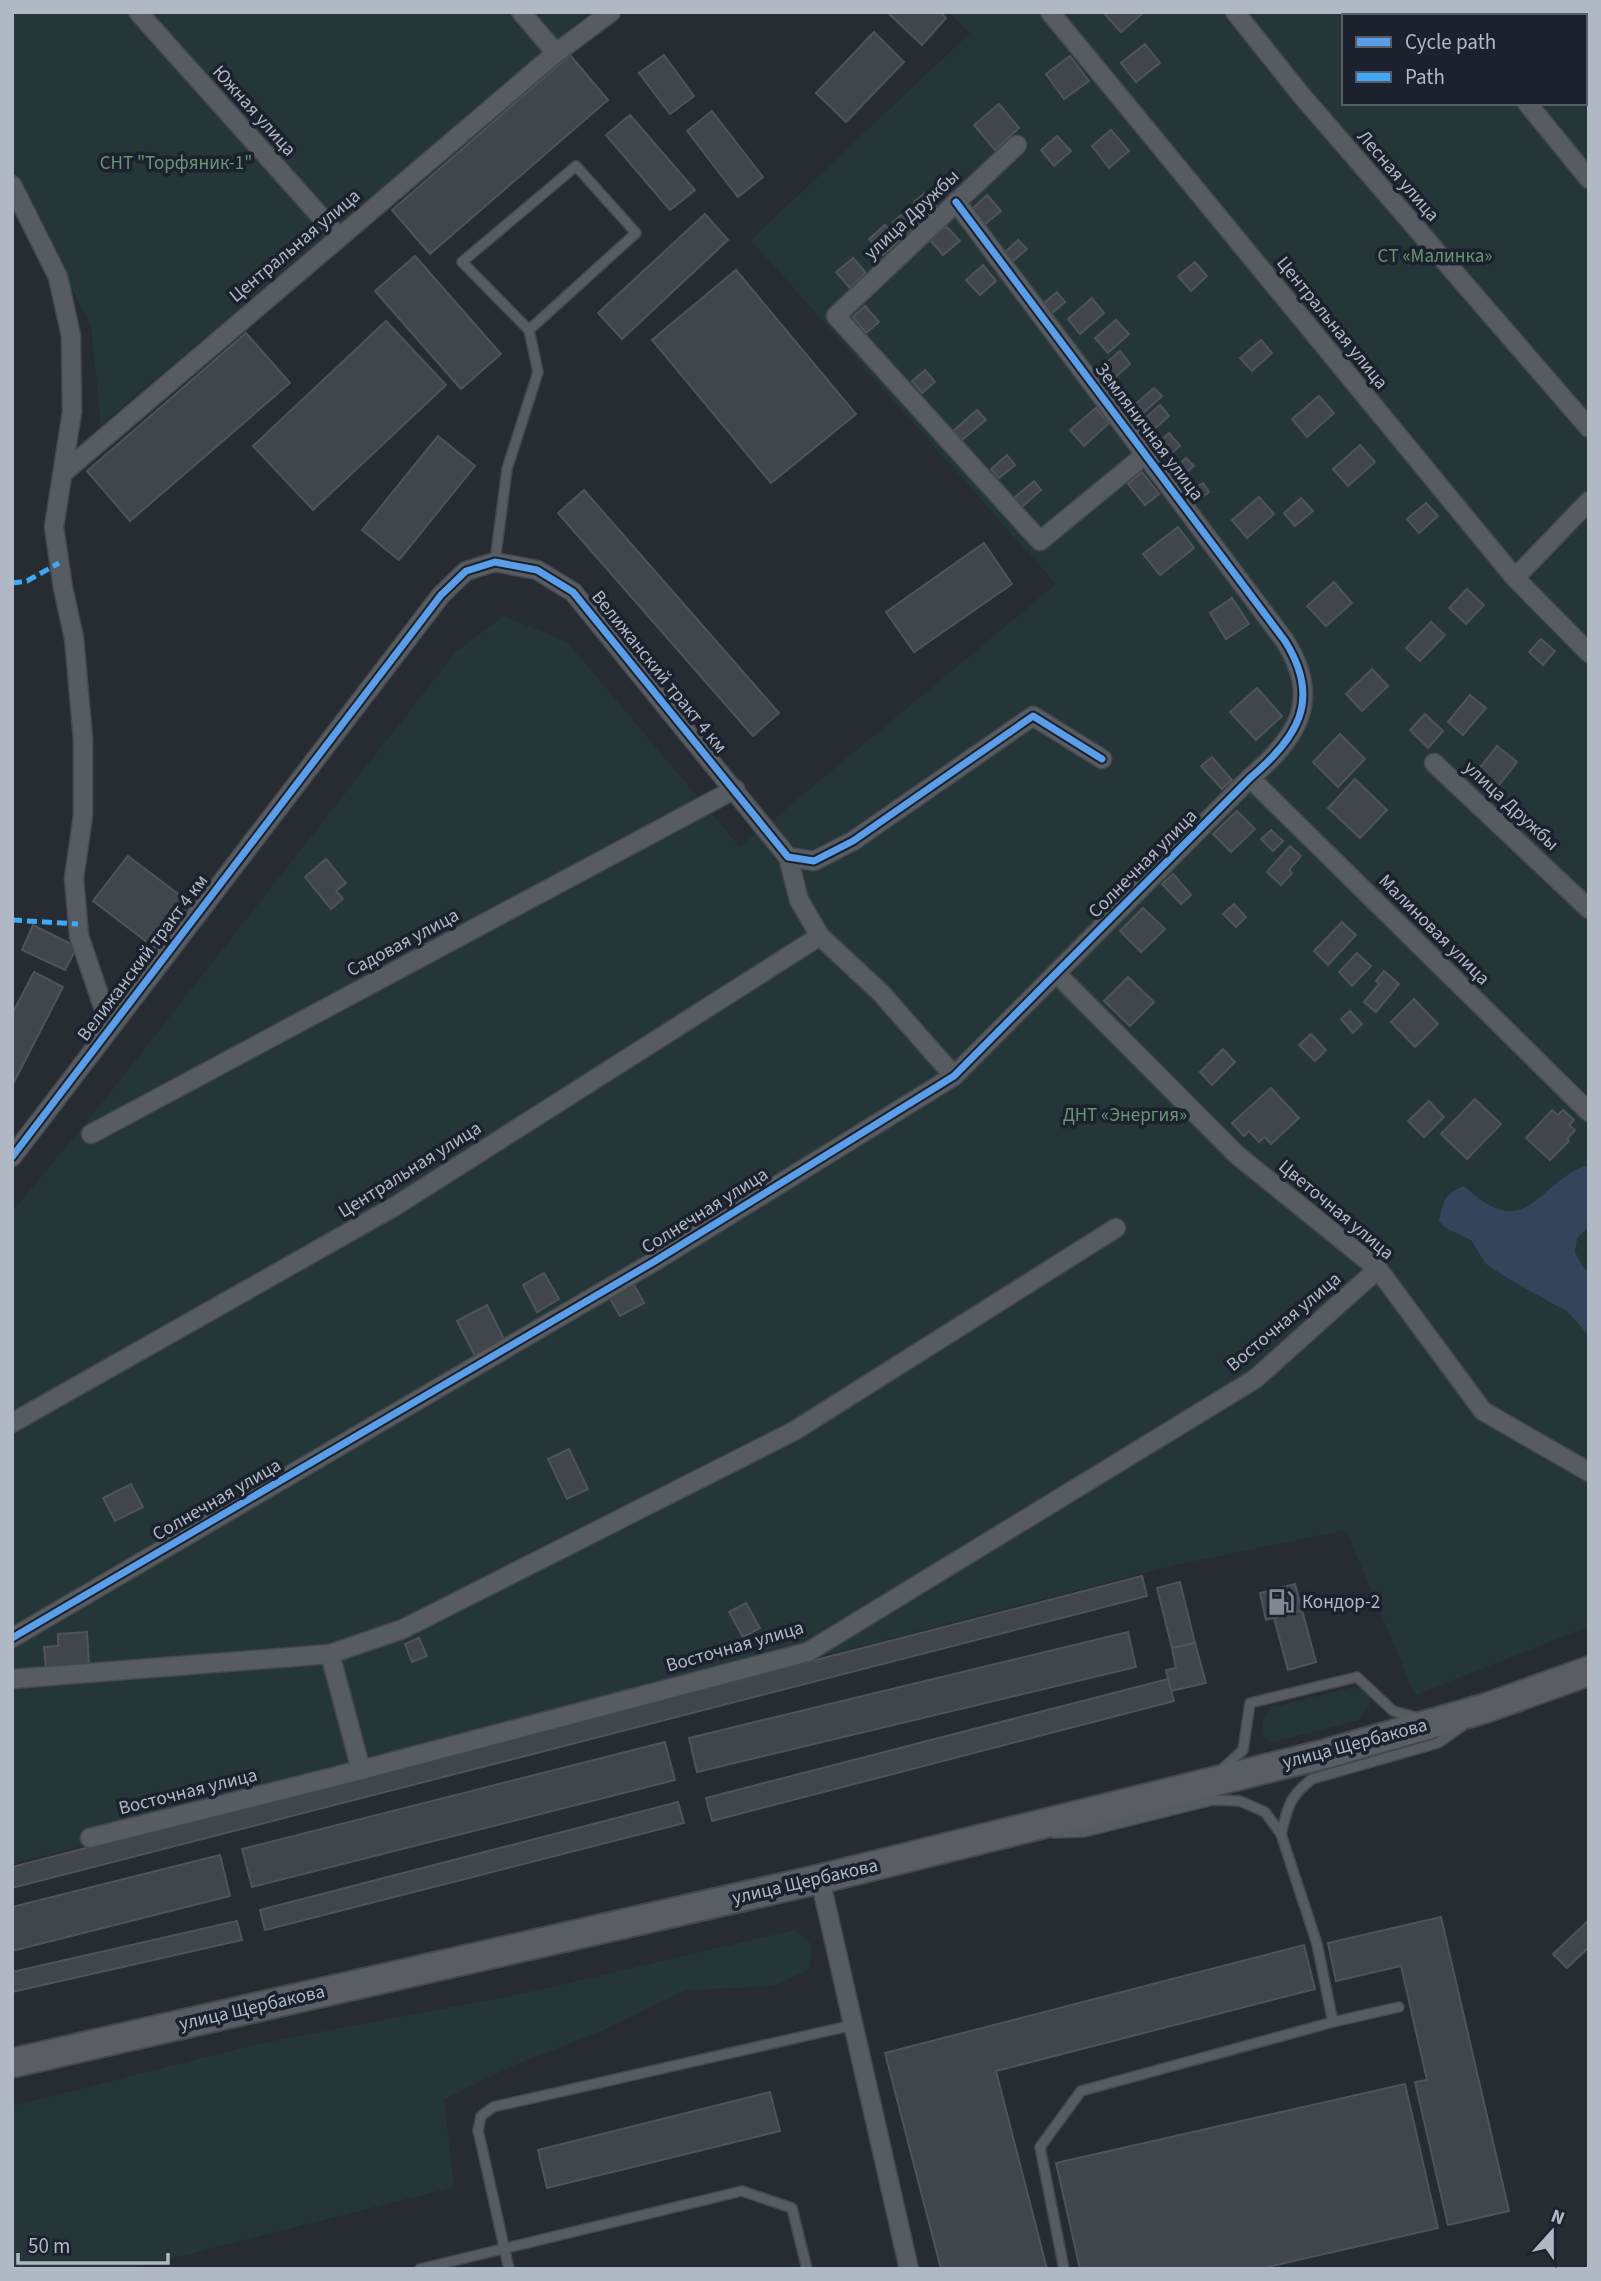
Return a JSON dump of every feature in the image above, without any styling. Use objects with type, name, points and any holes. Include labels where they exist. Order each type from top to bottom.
[{"type":"main road","name":"улица Щербакова","points":[[12,2063],[820,1879],[1325,1754],[1486,1708],[1589,1671]]},
{"type":"street","name":"Южная улица","points":[[138,12],[338,237]]},
{"type":"street","points":[[521,12],[556,53]]},
{"type":"street","name":"Центральная улица","points":[[63,473],[556,53],[611,12]]},
{"type":"street","name":"Центральная улица","points":[[1050,12],[1515,578],[1589,653]]},
{"type":"street","name":"Лесная улица","points":[[1235,12],[1301,96],[1589,428]]},
{"type":"street","points":[[1529,105],[1589,179]]},
{"type":"street","name":"улица Дружбы","points":[[1017,145],[836,316],[1040,541],[1146,454]]},
{"type":"street","points":[[12,185],[58,277],[71,336],[72,412],[54,527],[74,638],[82,740],[82,816],[74,878],[79,936],[110,1027]]},
{"type":"street","name":"Земляничная улица","points":[[956,202],[1286,641],[1298,661],[1304,687]]},
{"type":"street","points":[[1515,578],[1589,501]]},
{"type":"street","name":"Велижанский тракт 4 км","points":[[12,1157],[441,595],[466,571],[495,562],[537,570],[573,592],[788,856]]},
{"type":"street","name":"Солнечная улица","points":[[12,1639],[655,1261],[954,1076],[1269,762],[1298,722],[1304,687]]},
{"type":"street","points":[[954,1076],[881,993],[820,936],[799,900],[788,856],[814,861],[853,841],[1033,716],[1102,759]]},
{"type":"street","name":"улица Дружбы","points":[[1434,763],[1589,909]]},
{"type":"street","name":"Малиновая улица","points":[[1250,778],[1589,1112]]},
{"type":"street","name":"Садовая улица","points":[[92,1134],[735,789]]},
{"type":"street","name":"Центральная улица","points":[[12,1423],[397,1205],[820,936]]},
{"type":"street","name":"Цветочная улица","points":[[1056,973],[1237,1155],[1378,1269],[1483,1411],[1589,1472]]},
{"type":"street","points":[[12,1679],[330,1654],[403,1629],[794,1431],[1116,1228]]},
{"type":"street","name":"Восточная улица","points":[[90,1838],[360,1770],[808,1651],[1255,1379],[1378,1269]]},
{"type":"street","points":[[330,1654],[360,1770]]},
{"type":"street","points":[[820,1879],[909,2269]]},
{"type":"lane","points":[[495,562],[507,469],[538,372],[529,330],[463,262],[576,166],[636,233],[529,330]]},
{"type":"lane","points":[[1206,1783],[1243,1750],[1250,1703],[1357,1677],[1393,1711],[1434,1723]]},
{"type":"lane","points":[[1282,1834],[1288,1805],[1295,1792],[1312,1779],[1438,1742],[1486,1708]]},
{"type":"lane","points":[[993,1836],[1084,1832],[1213,1800],[1240,1801],[1265,1812],[1282,1834],[1317,1944],[1334,2022]]},
{"type":"lane","points":[[1064,2269],[1040,2147],[1081,2091],[1399,2007]]},
{"type":"lane","points":[[509,2269],[478,2130],[481,2116],[493,2107],[853,2025]]},
{"type":"lane","points":[[420,2269],[742,2191],[792,2208],[807,2269]]},
{"type":"green space","name":"СНТ \"Торфяник-1\"","points":[[12,12],[590,12],[101,425],[91,326],[12,177]]},
{"type":"green space","name":"ДНТ «Энергия»","points":[[949,12],[1589,12],[1589,1626],[1415,1695],[1346,1530],[1179,1564],[12,1864],[12,1212],[95,1112],[456,652],[504,616],[567,642],[740,847],[1056,584],[751,240],[970,33]]},
{"type":"green space","points":[[1353,1687],[1365,1691],[1370,1697],[1369,1707],[1359,1720],[1273,1742],[1265,1738],[1263,1722],[1271,1708]]},
{"type":"green space","points":[[795,1930],[811,1944],[810,1969],[773,1986],[686,1990],[601,2031],[519,2063],[444,2099],[454,2187],[130,2269],[12,2269],[12,2106],[262,2043],[517,1995]]},
{"type":"water","points":[[1589,1165],[1589,1226],[1577,1238],[1575,1252],[1583,1267],[1589,1271],[1589,1336],[1568,1312],[1486,1264],[1471,1240],[1446,1228],[1439,1221],[1446,1199],[1464,1186],[1486,1203],[1504,1210],[1519,1210],[1532,1204],[1572,1172]]},
{"type":"building","points":[[887,12],[940,12],[946,18],[922,45]]},
{"type":"building","points":[[1103,12],[1142,12],[1143,13],[1121,32]]},
{"type":"building","points":[[874,32],[904,62],[846,122],[816,93]]},
{"type":"building","points":[[1145,44],[1160,63],[1136,82],[1121,63]]},
{"type":"building","points":[[570,55],[608,100],[430,254],[392,210]]},
{"type":"building","points":[[664,55],[694,96],[670,114],[639,73]]},
{"type":"building","points":[[1070,56],[1089,81],[1064,99],[1046,74]]},
{"type":"building","points":[[999,104],[1019,128],[995,150],[974,125]]},
{"type":"building","points":[[712,111],[763,177],[738,197],[687,131]]},
{"type":"building","points":[[630,115],[695,190],[670,210],[606,135]]},
{"type":"building","points":[[1111,130],[1129,151],[1109,168],[1092,146]]},
{"type":"building","points":[[1057,136],[1071,151],[1054,166],[1041,150]]},
{"type":"building","points":[[925,193],[938,208],[928,218],[914,202]]},
{"type":"building","points":[[987,195],[1001,211],[984,225],[971,210]]},
{"type":"building","points":[[910,208],[923,223],[906,238],[893,222]]},
{"type":"building","points":[[705,214],[728,240],[622,339],[598,313]]},
{"type":"building","points":[[885,225],[899,241],[883,255],[869,239]]},
{"type":"building","points":[[946,226],[960,241],[943,255],[930,240]]},
{"type":"building","points":[[1018,240],[1027,249],[1013,261],[1005,252]]},
{"type":"building","points":[[415,256],[501,354],[461,389],[375,291]]},
{"type":"building","points":[[853,258],[866,273],[850,288],[836,272]]},
{"type":"building","points":[[1195,262],[1207,276],[1191,291],[1178,276]]},
{"type":"building","points":[[983,265],[996,281],[980,295],[966,280]]},
{"type":"building","points":[[736,270],[856,414],[771,483],[652,340]]},
{"type":"building","points":[[1057,292],[1065,302],[1051,314],[1043,304]]},
{"type":"building","points":[[1092,298],[1104,313],[1080,334],[1068,319]]},
{"type":"building","points":[[865,306],[879,322],[866,333],[853,317]]},
{"type":"building","points":[[1116,320],[1129,334],[1108,353],[1095,338]]},
{"type":"building","points":[[386,321],[446,385],[313,510],[253,446]]},
{"type":"building","points":[[246,333],[290,383],[130,521],[87,471]]},
{"type":"building","points":[[1261,340],[1272,353],[1252,371],[1240,358]]},
{"type":"building","points":[[1120,351],[1130,364],[1110,382],[1099,369]]},
{"type":"building","points":[[925,370],[935,382],[922,393],[912,381]]},
{"type":"building","points":[[1154,388],[1162,396],[1141,415],[1133,406]]},
{"type":"building","points":[[1319,396],[1334,413],[1307,437],[1292,419]]},
{"type":"building","points":[[1160,405],[1169,416],[1152,431],[1143,420]]},
{"type":"building","points":[[1096,408],[1109,423],[1084,446],[1070,430]]},
{"type":"building","points":[[977,410],[986,420],[962,440],[953,431]]},
{"type":"building","points":[[1169,433],[1180,446],[1167,457],[1156,445]]},
{"type":"building","points":[[438,436],[475,466],[399,560],[362,530]]},
{"type":"building","points":[[1360,445],[1375,462],[1348,486],[1333,469]]},
{"type":"building","points":[[1007,455],[1015,465],[999,478],[991,469]]},
{"type":"building","points":[[1186,458],[1194,466],[1181,477],[1174,469]]},
{"type":"building","points":[[1142,472],[1159,494],[1145,505],[1128,484]]},
{"type":"building","points":[[1034,481],[1041,490],[1022,507],[1014,498]]},
{"type":"building","points":[[1203,483],[1209,492],[1197,501],[1190,491]]},
{"type":"building","points":[[584,490],[779,713],[753,736],[558,513]]},
{"type":"building","points":[[1259,497],[1274,514],[1247,538],[1232,520]]},
{"type":"building","points":[[1301,498],[1313,511],[1295,526],[1284,513]]},
{"type":"building","points":[[1426,503],[1438,516],[1419,533],[1407,519]]},
{"type":"building","points":[[1178,527],[1194,548],[1160,575],[1143,554]]},
{"type":"building","points":[[984,543],[1012,584],[914,652],[886,612]]},
{"type":"building","points":[[1334,582],[1352,603],[1326,626],[1307,606]]},
{"type":"building","points":[[1467,589],[1484,605],[1466,624],[1449,608]]},
{"type":"building","points":[[1232,598],[1249,624],[1226,639],[1210,613]]},
{"type":"building","points":[[1431,622],[1445,635],[1420,661],[1406,648]]},
{"type":"building","points":[[1541,639],[1555,651],[1543,665],[1529,652]]},
{"type":"building","points":[[1372,669],[1388,686],[1362,711],[1346,694]]},
{"type":"building","points":[[1257,688],[1282,716],[1256,740],[1230,712]]},
{"type":"building","points":[[1470,695],[1486,708],[1463,735],[1448,722]]},
{"type":"building","points":[[1425,714],[1443,731],[1428,748],[1410,730]]},
{"type":"building","points":[[1340,734],[1365,759],[1338,787],[1313,762]]},
{"type":"building","points":[[1497,746],[1517,762],[1499,785],[1479,769]]},
{"type":"building","points":[[1212,757],[1232,780],[1222,789],[1201,766]]},
{"type":"building","points":[[1355,779],[1387,810],[1360,838],[1328,808]]},
{"type":"building","points":[[1237,811],[1255,829],[1231,852],[1213,834]]},
{"type":"building","points":[[1271,830],[1283,841],[1273,851],[1261,839]]},
{"type":"building","points":[[1290,846],[1301,856],[1289,870],[1292,873],[1281,885],[1267,872]]},
{"type":"building","points":[[128,856],[190,903],[155,948],[93,901]]},
{"type":"building","points":[[326,859],[346,883],[336,891],[343,899],[331,909],[305,877]]},
{"type":"building","points":[[1173,874],[1191,895],[1181,904],[1162,884]]},
{"type":"building","points":[[1234,904],[1246,917],[1236,927],[1223,914]]},
{"type":"building","points":[[1143,908],[1165,929],[1141,952],[1120,931]]},
{"type":"building","points":[[1342,922],[1356,935],[1328,965],[1314,951]]},
{"type":"building","points":[[33,925],[77,947],[65,970],[22,950]]},
{"type":"building","points":[[1357,953],[1371,966],[1352,986],[1339,972]]},
{"type":"building","points":[[1384,971],[1399,984],[1376,1012],[1364,1002],[1379,984],[1376,981]]},
{"type":"building","points":[[34,972],[63,987],[12,1086],[12,1014]]},
{"type":"building","points":[[1128,977],[1154,1002],[1130,1026],[1104,1001]]},
{"type":"building","points":[[1414,999],[1438,1024],[1415,1047],[1391,1022]]},
{"type":"building","points":[[1350,1011],[1362,1024],[1353,1033],[1341,1019]]},
{"type":"building","points":[[1311,1034],[1326,1050],[1315,1061],[1299,1045]]},
{"type":"building","points":[[1223,1049],[1235,1062],[1212,1085],[1200,1072]]},
{"type":"building","points":[[1271,1088],[1299,1118],[1271,1144],[1265,1137],[1259,1142],[1249,1131],[1244,1136],[1232,1123]]},
{"type":"building","points":[[1475,1099],[1501,1124],[1467,1159],[1441,1134]]},
{"type":"building","points":[[1429,1101],[1444,1117],[1424,1137],[1408,1121]]},
{"type":"building","points":[[1552,1110],[1558,1115],[1563,1110],[1574,1120],[1569,1125],[1575,1130],[1567,1139],[1569,1141],[1550,1160],[1526,1138]]},
{"type":"building","points":[[544,1273],[559,1299],[537,1312],[523,1285]]},
{"type":"building","points":[[633,1283],[644,1303],[620,1316],[609,1297]]},
{"type":"building","points":[[487,1305],[505,1341],[475,1356],[457,1321]]},
{"type":"building","points":[[569,1449],[588,1489],[567,1499],[548,1459]]},
{"type":"building","points":[[131,1484],[143,1507],[115,1521],[103,1498]]},
{"type":"building","points":[[1142,1576],[1147,1596],[12,1888],[12,1867]]},
{"type":"building","points":[[1180,1582],[1195,1643],[1172,1648],[1157,1588]]},
{"type":"building","name":"Кондор-2","points":[[1295,1584],[1302,1610],[1266,1620],[1260,1593]]},
{"type":"building","points":[[746,1603],[760,1628],[743,1637],[729,1612]]},
{"type":"building","points":[[1302,1610],[1316,1662],[1288,1670],[1274,1618]]},
{"type":"building","points":[[87,1632],[89,1665],[46,1668],[44,1647],[58,1646],[58,1634]]},
{"type":"building","points":[[1128,1632],[1136,1667],[697,1772],[689,1738]]},
{"type":"building","points":[[419,1638],[427,1656],[412,1662],[405,1644]]},
{"type":"building","points":[[1195,1643],[1206,1683],[1171,1691],[1166,1670],[1176,1668],[1172,1648]]},
{"type":"building","points":[[1168,1679],[1174,1701],[712,1821],[706,1798]]},
{"type":"building","points":[[665,1742],[675,1780],[252,1887],[242,1849]]},
{"type":"building","points":[[678,1802],[684,1823],[265,1930],[260,1910]]},
{"type":"building","points":[[220,1855],[230,1896],[12,1951],[12,1907]]},
{"type":"building","points":[[1441,1917],[1509,2211],[1448,2225],[1415,2082],[1427,2080],[1401,1966],[1336,1981],[1328,1943]]},
{"type":"building","points":[[1589,1920],[1589,1947],[1567,1968],[1553,1954]]},
{"type":"building","points":[[237,1921],[242,1940],[12,1992],[12,1972]]},
{"type":"building","points":[[1304,1945],[1315,1989],[996,2071],[1047,2269],[941,2269],[885,2053]]},
{"type":"building","points":[[1405,2084],[1438,2228],[1259,2269],[1080,2269],[1056,2163]]},
{"type":"building","points":[[770,2092],[780,2131],[547,2188],[538,2150]]},
{"type":"marked path","points":[[12,583],[27,581],[59,563]]},
{"type":"marked path","points":[[12,920],[78,924]]},
{"type":"cycle path","points":[[12,1638],[655,1261],[954,1076],[1267,763],[1292,732],[1303,699],[1302,682],[1296,662],[1285,641],[956,202]]},
{"type":"cycle path","points":[[12,1157],[441,595],[466,571],[495,562],[537,570],[573,592],[788,857],[814,861],[853,841],[1033,716],[1102,759]]},
{"type":"place","name":"Кондор-2","points":[[1281,1602]]},
{"type":"park label","name":"CТ «Малинка»","points":[[1435,256]]}]
